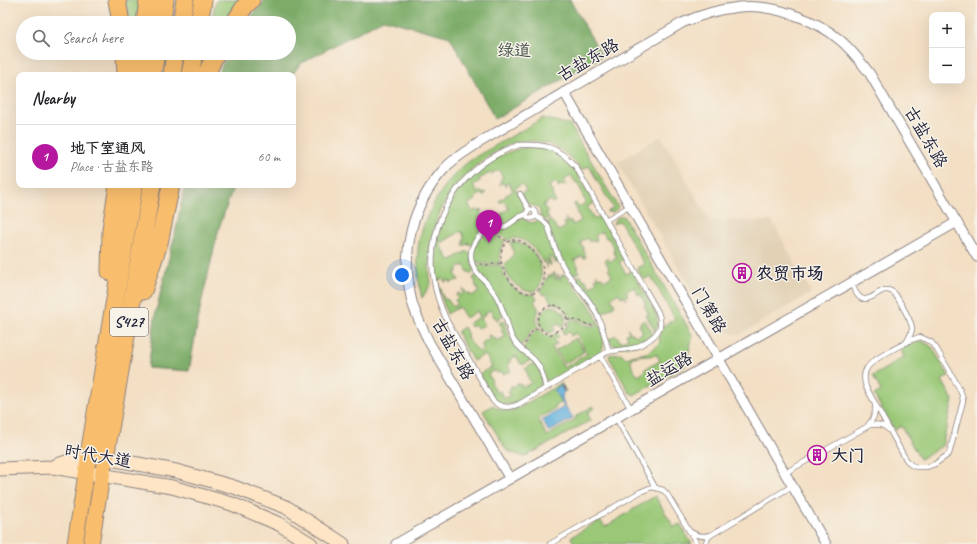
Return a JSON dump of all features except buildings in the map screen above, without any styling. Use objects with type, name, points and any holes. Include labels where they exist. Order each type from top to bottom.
[{"type":"highway","points":[[117,0],[120,16]]},
{"type":"highway","points":[[146,16],[148,0]]},
{"type":"highway","points":[[162,16],[165,0]]},
{"type":"highway","points":[[181,16],[184,0]]},
{"type":"highway","points":[[200,16],[203,0]]},
{"type":"highway","points":[[239,16],[251,0]]},
{"type":"highway","points":[[125,60],[126,72]]},
{"type":"highway","points":[[137,72],[139,60]]},
{"type":"highway","points":[[153,72],[155,60]]},
{"type":"highway","points":[[172,72],[174,60]]},
{"type":"highway","points":[[191,72],[193,60]]},
{"type":"highway","points":[[207,72],[213,60]]},
{"type":"highway","points":[[108,338],[111,229],[118,188]]},
{"type":"highway","name":"S427","points":[[99,463],[108,338],[133,188]]},
{"type":"highway","name":"S427","points":[[99,463],[126,340],[151,188]]},
{"type":"highway","points":[[126,340],[159,243],[170,188]]},
{"type":"main road","name":"时代大道","points":[[99,463],[172,487],[232,504],[279,524],[311,544]]},
{"type":"main road","name":"时代大道","points":[[53,467],[99,463],[176,471],[234,487],[286,507],[343,544]]},
{"type":"main road","name":"S427","points":[[75,544],[86,472],[99,463]]},
{"type":"main road","name":"S427","points":[[91,544],[99,463]]},
{"type":"main road","name":"时代大道","points":[[53,467],[86,472]]},
{"type":"main road","points":[[0,469],[53,467]]},
{"type":"street","name":"古盐东路","points":[[510,479],[430,343],[412,304],[408,284],[407,248],[410,231],[424,196],[446,167],[461,154],[682,23],[697,16],[714,12],[741,7],[758,7],[791,14],[823,27],[840,40],[856,55],[870,74],[977,257]]},
{"type":"street","name":"门第路","points":[[564,92],[826,544]]},
{"type":"street","name":"盐运路","points":[[396,544],[957,222]]},
{"type":"lane","points":[[519,145],[544,146],[562,154],[576,167],[606,220],[658,312],[661,323],[656,335],[643,344],[633,348],[609,352],[600,356],[513,407],[507,408],[498,405],[493,401],[447,321],[438,300],[433,280],[433,246],[439,221],[448,202],[468,176],[488,160],[509,148],[519,145]]},
{"type":"lane","points":[[520,194],[528,212]]},
{"type":"lane","points":[[606,220],[630,206]]},
{"type":"lane","points":[[546,388],[540,366],[514,342],[504,313],[496,297],[489,285],[477,273],[472,262],[471,254],[474,243],[481,235],[488,231],[506,226],[517,217],[531,209],[536,212],[536,216],[543,220],[548,226],[556,252],[563,267],[591,304],[601,323],[609,352]]},
{"type":"lane","points":[[851,283],[858,296],[862,299],[869,298],[885,289],[890,290],[895,294],[910,322],[912,329],[906,343]]},
{"type":"lane","points":[[920,337],[931,342],[958,386],[963,401],[949,454],[935,464],[927,467],[917,467],[911,464],[890,431],[874,401],[864,381],[866,369],[870,364],[916,338],[920,337]]},
{"type":"lane","points":[[600,356],[631,409]]},
{"type":"lane","points":[[867,426],[875,415],[874,401]]},
{"type":"lane","points":[[616,418],[655,487]]},
{"type":"lane","points":[[785,474],[867,426],[879,424],[890,431]]},
{"type":"lane","points":[[705,544],[711,535],[792,486]]},
{"type":"lane","points":[[550,544],[640,492],[652,487],[663,490],[667,494],[697,544]]},
{"type":"lane","points":[[688,530],[697,536],[711,535]]},
{"type":"path","points":[[512,240],[524,242],[533,250],[541,262],[544,277],[540,288],[535,292],[530,293],[519,290],[508,278],[502,263],[502,250],[506,244],[512,240]]},
{"type":"path","points":[[472,262],[487,265],[502,263]]},
{"type":"path","points":[[554,305],[564,311],[567,320],[566,325],[550,335],[543,332],[538,321],[544,308],[554,305]]},
{"type":"path","points":[[567,320],[578,320],[592,326],[596,326],[601,323]]},
{"type":"path","points":[[521,348],[531,332],[537,328],[540,328]]},
{"type":"shaded area","points":[[661,136],[710,221],[772,221],[811,293],[739,335],[714,328],[617,162]]},
{"type":"green space","points":[[125,0],[140,0],[138,16],[129,16]]},
{"type":"green space","points":[[217,0],[242,0],[229,16],[213,16]]},
{"type":"green space","name":"绿道","points":[[265,0],[570,0],[602,56],[495,119],[450,37],[383,19],[300,64],[294,72],[218,72],[224,60],[296,60],[296,16],[252,16]]},
{"type":"green space","points":[[543,118],[570,125],[618,207],[615,211],[609,213],[607,212],[613,208],[589,166],[581,170],[558,148],[544,143],[528,141],[510,144],[486,158],[472,169],[455,187],[445,202],[437,219],[430,246],[429,265],[431,284],[422,298],[418,268],[418,249],[420,237],[428,214],[442,191],[458,171],[470,161]]},
{"type":"green space","points":[[528,147],[541,148],[552,151],[561,157],[576,172],[594,203],[587,207],[594,219],[601,216],[625,259],[619,262],[626,274],[632,271],[657,315],[658,323],[655,331],[646,315],[649,314],[644,306],[646,305],[634,287],[626,292],[628,295],[625,297],[627,300],[624,296],[621,297],[619,293],[611,298],[615,305],[600,315],[575,280],[575,278],[581,275],[590,287],[597,282],[595,279],[598,277],[596,274],[599,278],[602,277],[604,281],[612,276],[605,260],[608,258],[610,262],[617,258],[613,250],[615,249],[602,231],[595,236],[597,240],[593,242],[592,240],[589,242],[587,238],[580,242],[586,257],[584,258],[582,256],[574,260],[579,268],[577,269],[579,272],[572,275],[564,265],[547,222],[550,220],[558,231],[566,227],[564,223],[567,221],[568,223],[571,221],[573,225],[581,221],[574,204],[576,203],[579,207],[586,202],[577,182],[576,183],[571,176],[564,180],[566,184],[562,186],[561,185],[558,187],[556,182],[549,186],[555,201],[553,203],[551,200],[543,205],[548,212],[546,213],[549,218],[545,220],[540,217],[538,208],[534,205],[528,205],[521,194],[526,191],[522,184],[515,188],[526,207],[523,213],[501,226],[496,218],[502,215],[501,213],[509,209],[504,201],[500,203],[499,201],[513,191],[509,183],[505,184],[506,186],[503,183],[499,185],[501,183],[500,180],[503,178],[499,170],[479,179],[480,181],[473,185],[477,193],[481,191],[482,193],[486,193],[483,195],[484,196],[481,194],[475,198],[476,200],[468,204],[473,212],[477,209],[478,212],[483,209],[480,212],[482,215],[478,217],[482,224],[493,220],[496,227],[489,228],[472,245],[468,244],[468,242],[466,245],[463,245],[464,236],[461,231],[440,244],[450,261],[467,251],[470,253],[474,272],[471,274],[468,272],[464,265],[457,269],[458,271],[455,273],[459,280],[451,283],[449,280],[445,282],[443,278],[438,281],[435,274],[435,266],[439,234],[443,218],[459,190],[481,168],[499,157],[518,149]]},
{"type":"green space","points":[[184,188],[233,188],[219,228],[201,304],[189,371],[148,368],[156,311]]},
{"type":"green space","points":[[623,216],[693,336],[685,366],[634,395],[629,392],[609,355],[621,353],[625,358],[650,351],[660,342],[659,335],[663,326],[675,319],[651,276],[643,280],[637,268],[644,264],[620,221],[613,224],[618,217]],"holes":[[[643,355],[657,355],[660,361],[645,369],[643,373],[638,376],[631,365],[632,357]]]},
{"type":"green space","points":[[524,218],[531,223],[539,219],[545,226],[559,262],[555,263],[554,259],[550,256],[551,265],[549,265],[547,259],[545,260],[546,268],[545,262],[543,263],[529,244],[514,238],[508,240],[493,231]]},
{"type":"green space","points":[[489,232],[505,242],[500,251],[500,263],[487,264],[473,261],[476,244]]},
{"type":"green space","points":[[512,242],[524,245],[533,252],[539,262],[541,283],[537,290],[530,292],[519,287],[513,283],[507,274],[504,264],[510,260],[513,255],[513,250],[510,243]]},
{"type":"green space","points":[[474,264],[486,266],[501,265],[508,282],[512,286],[522,293],[534,294],[537,299],[534,301],[539,310],[537,314],[538,327],[530,333],[521,346],[513,336],[504,308]]},
{"type":"green space","points":[[553,273],[555,273],[555,279],[557,279],[558,274],[560,280],[562,275],[566,275],[590,306],[599,323],[595,324],[569,318],[563,308],[558,304],[552,303],[546,294],[543,295],[540,291],[544,285],[545,279],[548,279],[548,276],[553,276]]},
{"type":"green space","points":[[478,276],[492,294],[503,315],[497,320],[490,310],[481,318],[485,325],[483,327],[477,328],[475,325],[471,327],[469,323],[480,317],[477,311],[466,318],[459,307],[447,314],[436,282],[438,281],[438,284],[442,290],[440,291],[445,300],[447,299],[453,307],[457,304],[455,300],[458,298],[456,295],[459,293],[461,295],[464,293],[462,290],[464,289],[467,294],[469,293],[471,296],[479,292],[473,278]]},
{"type":"green space","points":[[551,306],[560,309],[564,314],[565,324],[561,327],[559,323],[553,326],[555,330],[550,333],[545,331],[540,324],[540,320],[541,315],[546,308]]},
{"type":"green space","points":[[573,320],[589,326],[600,325],[604,339],[603,349],[601,352],[551,382],[547,381],[523,348],[531,335],[539,329],[544,334],[551,337],[556,333],[559,337],[554,340],[557,344],[552,347],[564,368],[587,354],[576,333],[571,336],[569,332],[564,334],[562,330],[568,326],[569,321]]},
{"type":"green space","points":[[645,320],[653,334],[643,340],[624,347],[612,344],[608,339],[616,335],[621,342],[628,338],[626,334],[629,333],[628,329],[631,334],[633,333],[636,336],[643,332],[639,325]]},
{"type":"green space","points":[[504,321],[509,335],[531,360],[523,365],[516,356],[509,360],[511,363],[507,364],[511,371],[509,373],[503,374],[501,371],[497,373],[495,370],[488,374],[497,393],[500,391],[504,399],[510,395],[508,392],[511,390],[510,387],[512,385],[513,387],[518,383],[523,387],[531,383],[525,369],[533,364],[535,364],[539,369],[541,375],[540,388],[524,399],[511,404],[499,402],[494,398],[479,374],[492,367],[485,354],[473,361],[458,334],[458,331],[464,327],[468,335],[466,336],[479,352],[484,349],[481,345],[484,343],[483,340],[485,339],[487,341],[490,339],[488,336],[490,334],[493,339],[495,338],[497,341],[505,337],[501,330],[503,328],[499,323]]},
{"type":"green space","points":[[576,338],[584,352],[564,364],[556,350]]},
{"type":"green space","points":[[923,341],[932,347],[949,376],[942,380],[953,400],[942,446],[920,459],[901,426],[894,430],[874,395],[881,391],[873,376],[904,357],[901,350],[911,344]]},
{"type":"green space","points":[[561,383],[566,391],[565,392],[561,385],[554,390],[561,403],[555,406],[556,408],[538,419],[547,436],[576,419],[575,417],[593,406],[595,408],[587,413],[591,420],[525,457],[507,451],[483,411],[493,405],[499,409],[505,410],[519,408]]},
{"type":"green space","points":[[655,496],[674,527],[680,524],[692,544],[573,544],[574,543],[571,537],[600,520],[605,527]]},
{"type":"water","points":[[561,385],[564,391],[562,394],[563,401],[573,418],[549,432],[542,420],[564,407],[554,390]]},
{"type":"place","name":"地下室通风","points":[[489,243]]},
{"type":"place","name":"农贸市场","points":[[742,273]]},
{"type":"place","name":"大门","points":[[817,455]]}]
